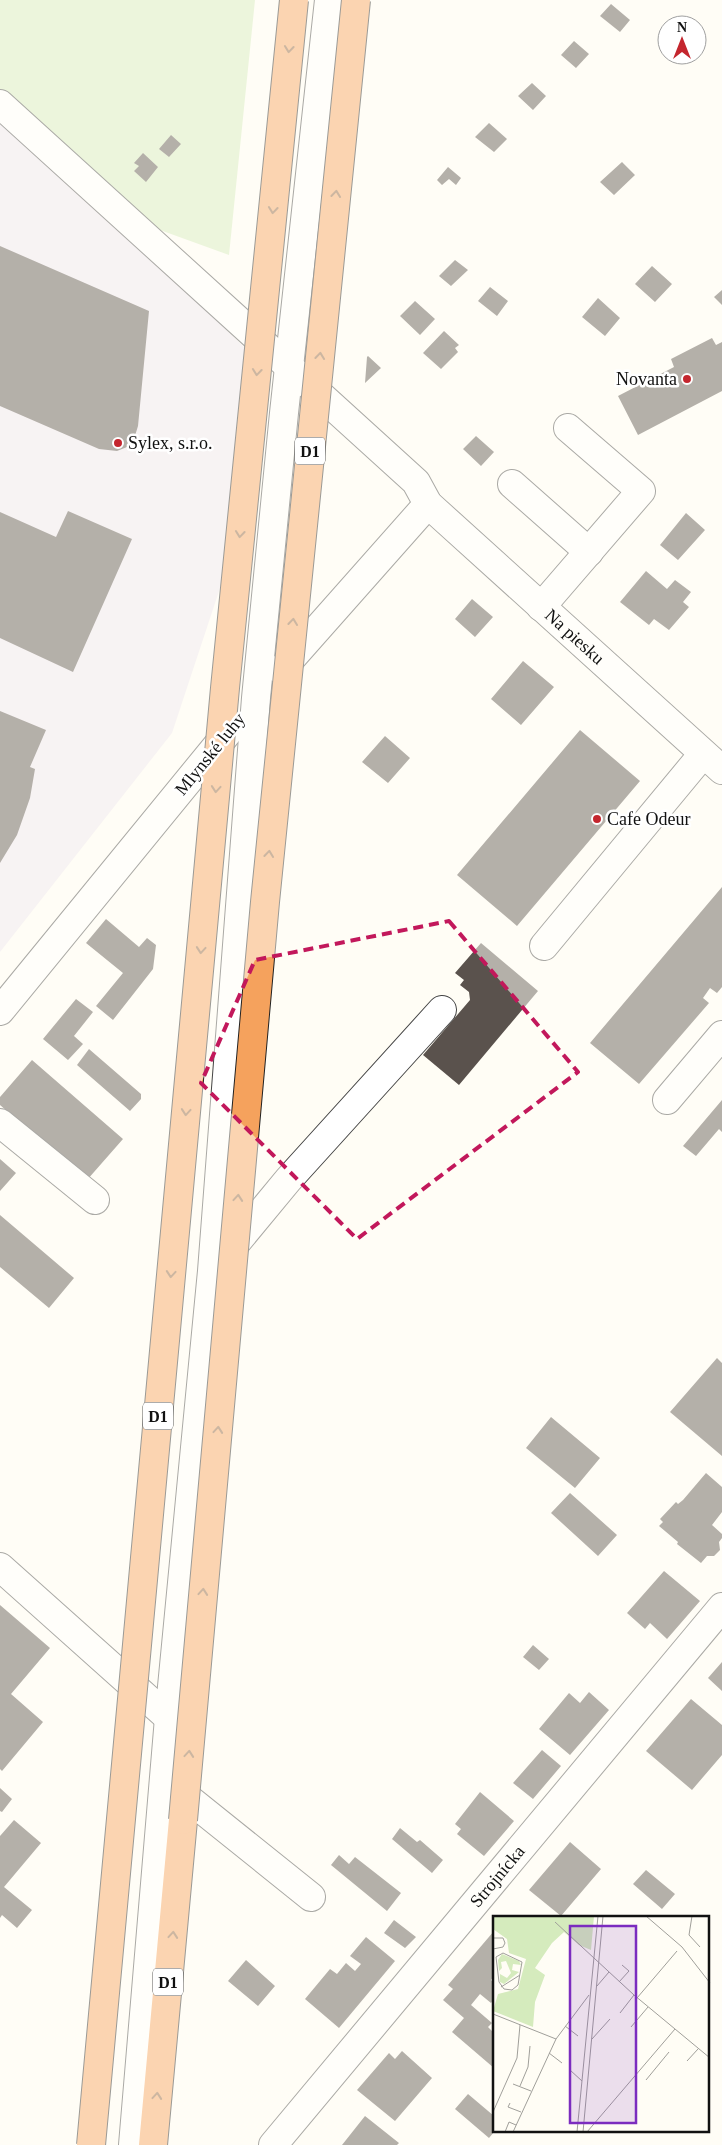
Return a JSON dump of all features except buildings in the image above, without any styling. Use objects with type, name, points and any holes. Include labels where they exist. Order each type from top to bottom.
[{"type":"highway","name":"D1","points":[[92,2145],[224,698],[294,0]]},
{"type":"highway","name":"D1","points":[[153,2145],[265,902],[356,0]]},
{"type":"street","points":[[133,2145],[169,1718],[212,1271],[256,698],[329,0]]},
{"type":"street","name":"Na piesku","points":[[0,104],[416,482],[428,504],[712,762]]},
{"type":"street","points":[[541,607],[641,491],[568,428]]},
{"type":"street","points":[[512,484],[589,552]]},
{"type":"street","name":"Mlynské luhy","points":[[0,1011],[256,698],[428,504]]},
{"type":"street","points":[[544,946],[712,762]]},
{"type":"street","points":[[212,1271],[288,1180],[442,1010]]},
{"type":"street","points":[[668,1100],[722,1035]]},
{"type":"street","points":[[0,1123],[95,1200]]},
{"type":"street","points":[[0,1567],[169,1718]]},
{"type":"street","name":"Strojnícka","points":[[273,2145],[722,1607]]},
{"type":"street","points":[[164,1779],[311,1897]]},
{"type":"highlighted area","points":[[449,921],[578,1072],[357,1239],[201,1083],[255,960]]},
{"type":"shaded area","name":"Sylex, s.r.o.","points":[[0,117],[102,209],[245,348],[225,573],[172,733],[0,952]]},
{"type":"green space","points":[[0,0],[255,0],[229,255],[102,209],[0,117]]},
{"type":"place","name":"Novanta","points":[[687,379]]},
{"type":"place","name":"Sylex, s.r.o.","points":[[118,443]]},
{"type":"place","name":"Cafe Odeur","points":[[597,819]]}]
